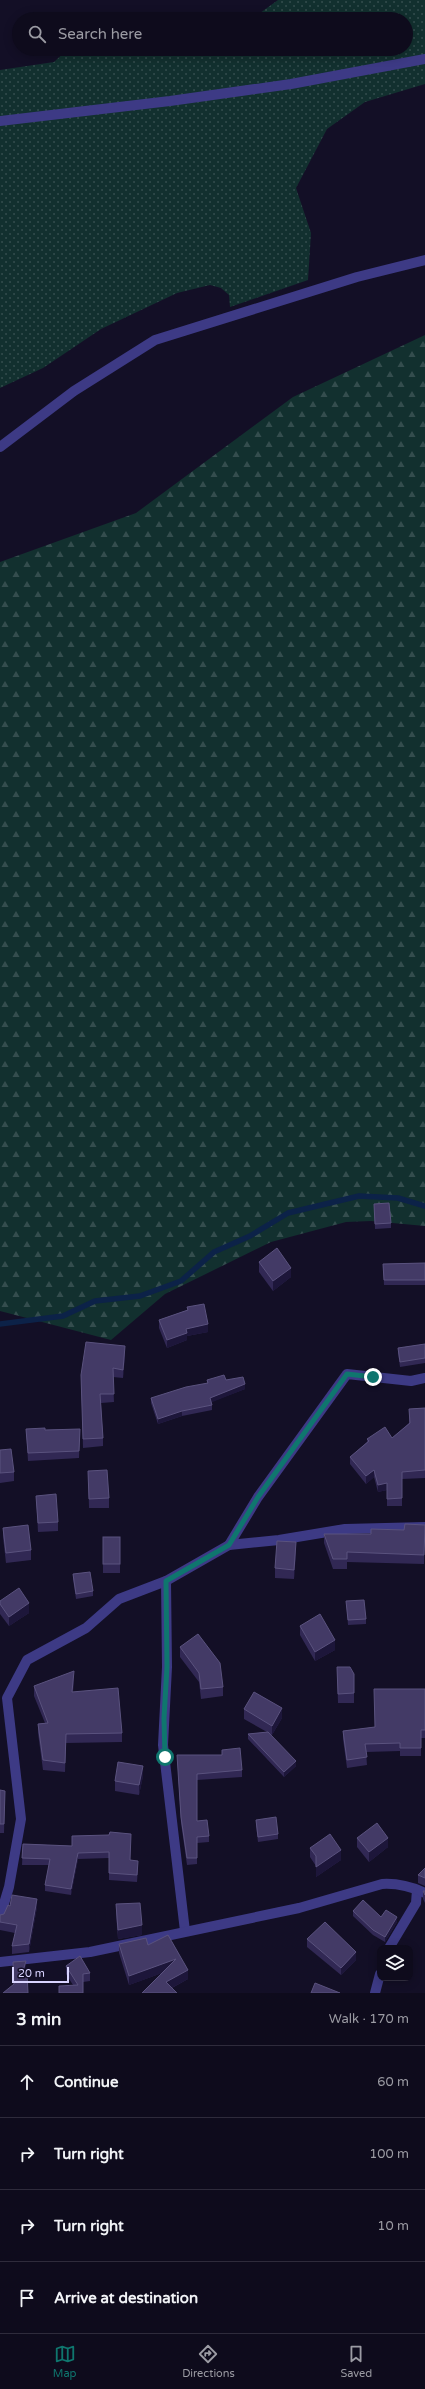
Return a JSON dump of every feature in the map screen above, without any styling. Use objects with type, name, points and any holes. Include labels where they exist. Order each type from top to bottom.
[{"type":"street","points":[[0,121],[238,92],[425,59]]},
{"type":"street","points":[[0,447],[74,391],[155,340],[358,277],[425,260]]},
{"type":"street","points":[[229,1545],[258,1497],[347,1374],[411,1381],[425,1378]]},
{"type":"street","points":[[0,1917],[8,1887],[21,1819],[7,1698],[27,1660],[86,1628],[119,1599],[166,1581],[229,1545],[279,1540],[345,1529],[425,1527]]},
{"type":"street","points":[[166,1581],[167,1667],[164,1745],[185,1931]]},
{"type":"street","points":[[0,1962],[90,1952],[299,1908],[382,1884],[394,1883],[411,1886],[421,1892],[391,1945]]},
{"type":"street","points":[[375,1993],[378,1981]]},
{"type":"green space","points":[[278,0],[425,0],[425,84],[365,102],[327,129],[296,188],[311,233],[308,280],[230,307],[229,295],[221,288],[210,285],[177,293],[101,329],[43,368],[0,388],[0,70],[54,62],[60,56],[413,56],[413,12],[261,12]]},
{"type":"green space","points":[[425,335],[425,1226],[371,1221],[346,1222],[271,1242],[165,1294],[111,1340],[0,1311],[0,562],[136,513],[293,397]]},
{"type":"building","points":[[389,1203],[391,1223],[375,1224],[374,1204]]},
{"type":"building","points":[[277,1248],[291,1268],[273,1281],[259,1262]]},
{"type":"building","points":[[425,1263],[425,1280],[384,1280],[383,1264]]},
{"type":"building","points":[[204,1304],[208,1324],[186,1329],[187,1333],[167,1340],[159,1320],[188,1310],[187,1307]]},
{"type":"building","points":[[86,1342],[125,1346],[123,1370],[113,1368],[114,1394],[100,1394],[103,1438],[83,1439],[81,1375]]},
{"type":"building","points":[[425,1344],[425,1358],[400,1362],[398,1348]]},
{"type":"building","points":[[224,1375],[226,1380],[243,1377],[245,1384],[210,1398],[212,1405],[182,1411],[158,1419],[151,1398],[186,1387],[208,1383],[207,1380]]},
{"type":"building","points":[[425,1408],[425,1470],[402,1472],[402,1498],[387,1499],[387,1483],[378,1485],[374,1470],[366,1476],[350,1457],[369,1441],[367,1439],[385,1427],[392,1438],[410,1423],[409,1409]]},
{"type":"building","points":[[45,1428],[45,1430],[80,1429],[79,1451],[28,1453],[26,1429]]},
{"type":"building","points":[[11,1449],[14,1472],[0,1473],[0,1450]]},
{"type":"building","points":[[107,1470],[109,1498],[89,1499],[88,1471]]},
{"type":"building","points":[[56,1494],[58,1522],[38,1523],[36,1496]]},
{"type":"building","points":[[405,1524],[425,1525],[424,1555],[347,1552],[347,1559],[333,1559],[324,1534],[371,1534],[371,1529],[404,1530]]},
{"type":"building","points":[[28,1525],[31,1550],[6,1553],[3,1528]]},
{"type":"building","points":[[103,1537],[120,1537],[120,1564],[103,1564]]},
{"type":"building","points":[[277,1541],[296,1542],[294,1570],[275,1568]]},
{"type":"building","points":[[90,1572],[93,1591],[76,1594],[73,1574]]},
{"type":"building","points":[[19,1588],[29,1603],[9,1617],[0,1604],[0,1601]]},
{"type":"building","points":[[364,1600],[366,1619],[348,1620],[346,1601]]},
{"type":"building","points":[[320,1614],[335,1640],[315,1652],[300,1626]]},
{"type":"building","points":[[198,1634],[220,1663],[223,1687],[201,1689],[199,1673],[180,1647]]},
{"type":"building","points":[[337,1667],[350,1667],[354,1674],[354,1693],[338,1694]]},
{"type":"building","points":[[74,1671],[72,1692],[118,1688],[122,1733],[66,1734],[65,1763],[43,1760],[38,1724],[48,1723],[34,1686]]},
{"type":"building","points":[[374,1689],[425,1689],[425,1730],[421,1730],[421,1748],[400,1748],[400,1743],[365,1744],[367,1757],[347,1760],[343,1731],[375,1727]]},
{"type":"building","points":[[254,1692],[282,1708],[272,1726],[244,1709]]},
{"type":"building","points":[[268,1732],[296,1761],[284,1772],[248,1734]]},
{"type":"building","points":[[240,1748],[242,1770],[197,1774],[197,1821],[207,1820],[209,1836],[197,1837],[197,1858],[187,1858],[181,1817],[177,1755],[222,1755],[222,1750]]},
{"type":"building","points":[[118,1762],[143,1766],[139,1785],[115,1781]]},
{"type":"building","points":[[0,1790],[5,1791],[4,1824],[0,1824]]},
{"type":"building","points":[[276,1817],[278,1834],[258,1837],[256,1820]]},
{"type":"building","points":[[377,1823],[388,1838],[369,1852],[357,1838]]},
{"type":"building","points":[[110,1832],[131,1834],[130,1860],[138,1861],[137,1875],[109,1873],[109,1852],[78,1853],[71,1889],[45,1885],[50,1859],[22,1858],[23,1844],[72,1846],[72,1836],[109,1835]]},
{"type":"building","points":[[330,1834],[341,1850],[316,1867],[316,1856],[310,1848]]},
{"type":"building","points":[[425,1868],[425,1878],[418,1875]]},
{"type":"building","points":[[12,1895],[37,1899],[29,1944],[12,1946],[17,1925],[0,1922],[0,1915],[4,1914],[8,1905],[10,1906]]},
{"type":"building","points":[[363,1900],[381,1917],[386,1910],[397,1917],[385,1937],[373,1930],[353,1911]]},
{"type":"building","points":[[140,1903],[142,1925],[118,1930],[116,1904]]},
{"type":"building","points":[[325,1922],[356,1952],[341,1968],[307,1939]]},
{"type":"building","points":[[168,1935],[188,1970],[166,1982],[177,1993],[142,1993],[176,1959],[129,1976],[119,1944],[146,1938],[148,1945]]},
{"type":"building","points":[[80,1956],[90,1973],[83,1974],[83,1993],[59,1993],[59,1986],[78,1985],[66,1966]]},
{"type":"building","points":[[26,1961],[21,1978],[27,1973],[28,1993],[3,1993],[14,1984],[13,1962]]},
{"type":"building","points":[[315,1983],[340,1993],[311,1993]]},
{"type":"waterway","points":[[0,1324],[63,1316],[95,1301],[140,1296],[181,1281],[214,1252],[250,1236],[288,1213],[359,1196],[398,1198],[425,1206]]},
{"type":"route","points":[[165,1757],[164,1718],[167,1667],[166,1581],[229,1545],[258,1497],[347,1374],[373,1377]]}]
